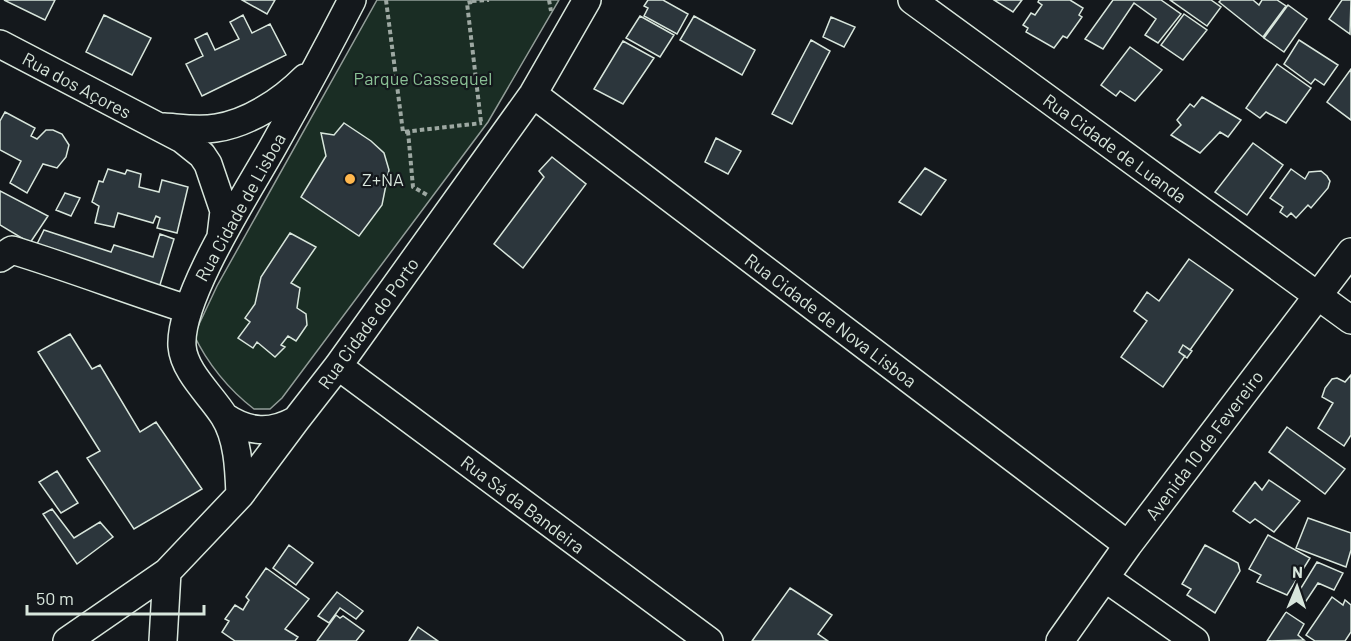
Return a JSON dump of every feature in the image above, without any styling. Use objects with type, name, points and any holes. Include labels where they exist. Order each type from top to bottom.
[{"type":"street","name":"Rua Cidade de Lisboa","points":[[240,495],[238,459],[225,417],[201,387],[182,347],[187,309],[221,240],[352,0]]},
{"type":"street","name":"Rua Cidade do Porto","points":[[67,641],[167,572],[240,495],[338,366],[533,94],[587,0]]},
{"type":"street","name":"Rua Cidade de Luanda","points":[[912,0],[1351,320]]},
{"type":"street","name":"Rua dos Açores","points":[[0,44],[182,139],[202,155],[208,164],[224,211],[221,240]]},
{"type":"street","name":"Rua dos Açores","points":[[154,126],[214,128],[238,122],[295,88],[319,64]]},
{"type":"street","name":"Rua Cidade de Nova Lisboa","points":[[533,94],[1128,545]]},
{"type":"street","points":[[0,258],[12,250],[187,309]]},
{"type":"street","name":"Avenida 10 de Fevereiro","points":[[1060,641],[1128,545],[1351,252]]},
{"type":"street","name":"Rua Sá da Bandeira","points":[[338,366],[709,641]]},
{"type":"street","points":[[225,417],[237,425],[269,430],[282,428],[296,420]]},
{"type":"street","points":[[163,641],[167,572]]},
{"type":"street","points":[[1105,578],[1195,641]]},
{"type":"path","points":[[386,0],[403,132],[488,122]]},
{"type":"path","points":[[482,123],[467,3],[489,0]]},
{"type":"path","points":[[549,0],[552,13]]},
{"type":"path","points":[[408,131],[413,187],[432,198]]},
{"type":"green space","name":"Parque Cassequel","points":[[377,0],[559,0],[488,122],[282,398],[270,409],[254,409],[220,375],[205,356],[194,335],[217,286]]},
{"type":"building","points":[[4,0],[55,0],[45,20]]},
{"type":"building","points":[[242,0],[275,0],[267,14]]},
{"type":"building","points":[[648,0],[663,0],[688,14],[677,34],[644,16],[648,8],[644,6]]},
{"type":"building","points":[[994,0],[1022,0],[1013,12]]},
{"type":"building","points":[[1039,0],[1070,0],[1083,8],[1079,15],[1082,17],[1067,38],[1063,36],[1054,48],[1026,32],[1028,28],[1023,25],[1031,13],[1035,15],[1042,5],[1038,2]]},
{"type":"building","points":[[1113,0],[1161,0],[1181,14],[1158,43],[1145,35],[1156,19],[1134,3],[1103,49],[1085,39]]},
{"type":"building","points":[[1170,0],[1211,0],[1221,7],[1207,26]]},
{"type":"building","points":[[1221,0],[1253,0],[1259,5],[1262,0],[1277,0],[1286,6],[1263,37],[1219,2]]},
{"type":"building","points":[[1342,0],[1351,0],[1350,34],[1329,19]]},
{"type":"building","points":[[1288,5],[1307,19],[1284,52],[1264,38]]},
{"type":"building","points":[[1184,14],[1207,30],[1183,60],[1161,45]]},
{"type":"building","points":[[104,15],[151,38],[132,75],[86,52]]},
{"type":"building","points":[[243,15],[252,33],[270,24],[286,55],[202,96],[186,64],[203,56],[195,39],[207,33],[215,50],[239,39],[230,22]]},
{"type":"building","points":[[640,16],[674,35],[660,57],[626,38]]},
{"type":"building","points":[[694,16],[755,50],[742,75],[680,40]]},
{"type":"building","points":[[831,17],[855,27],[844,47],[823,37]]},
{"type":"building","points":[[811,40],[830,51],[792,124],[772,114]]},
{"type":"building","points":[[1299,40],[1338,65],[1324,85],[1315,79],[1311,84],[1284,64]]},
{"type":"building","points":[[623,41],[654,58],[623,104],[594,89]]},
{"type":"building","points":[[1130,47],[1162,70],[1135,101],[1120,91],[1116,96],[1101,85]]},
{"type":"building","points":[[1277,64],[1311,88],[1286,123],[1266,112],[1260,118],[1246,108]]},
{"type":"building","points":[[1351,69],[1351,120],[1327,102]]},
{"type":"building","points":[[1202,97],[1241,120],[1228,137],[1220,132],[1200,153],[1171,135],[1181,125],[1177,120],[1190,104],[1194,107]]},
{"type":"building","points":[[5,112],[35,128],[31,136],[37,139],[46,130],[53,130],[62,134],[69,145],[66,157],[57,168],[43,164],[27,193],[10,183],[21,161],[0,150],[0,121]]},
{"type":"building","name":"Z+NA","points":[[344,123],[384,153],[389,170],[382,205],[359,236],[301,197],[326,156],[321,133],[334,135]]},
{"type":"building","points":[[716,138],[741,151],[728,174],[705,162]]},
{"type":"building","points":[[1253,143],[1283,165],[1247,215],[1215,192]]},
{"type":"building","points":[[552,157],[586,184],[523,268],[494,244],[544,177],[539,171]]},
{"type":"building","points":[[925,168],[946,180],[921,215],[899,202]]},
{"type":"building","points":[[108,169],[125,174],[127,170],[141,174],[139,187],[159,192],[162,180],[188,187],[177,233],[157,228],[160,218],[156,216],[153,223],[118,213],[114,227],[95,223],[99,206],[92,202],[99,181],[103,182]]},
{"type":"building","points":[[1291,169],[1305,179],[1309,172],[1321,171],[1330,181],[1328,188],[1311,208],[1308,205],[1296,218],[1291,213],[1287,217],[1280,212],[1283,207],[1270,198]]},
{"type":"building","points":[[0,191],[48,216],[30,243],[0,225]]},
{"type":"building","points":[[65,193],[80,198],[71,216],[56,210]]},
{"type":"building","points":[[44,230],[111,252],[114,245],[153,257],[160,234],[174,239],[159,288],[36,246]]},
{"type":"building","points":[[290,233],[316,247],[291,283],[300,288],[297,308],[306,314],[307,325],[296,341],[288,336],[281,345],[285,347],[275,357],[257,342],[253,348],[238,338],[250,322],[245,318],[255,304],[261,277]]},
{"type":"building","points":[[1189,259],[1233,290],[1190,350],[1183,345],[1179,352],[1185,356],[1163,387],[1121,357],[1147,321],[1134,311],[1147,292],[1159,301]]},
{"type":"building","points":[[70,334],[92,369],[100,365],[140,432],[156,422],[202,489],[134,529],[87,458],[100,451],[38,352]]},
{"type":"building","points":[[1183,345],[1192,351],[1187,358],[1179,352]]},
{"type":"building","points":[[1351,375],[1351,435],[1344,446],[1318,428],[1333,403],[1322,397],[1325,388],[1332,379],[1337,378],[1345,382]]},
{"type":"building","points":[[1287,427],[1345,469],[1325,494],[1269,452]]},
{"type":"building","points":[[57,471],[78,503],[61,513],[39,482]]},
{"type":"building","points":[[1269,480],[1300,501],[1274,532],[1255,519],[1250,523],[1233,511],[1255,482],[1262,490]]},
{"type":"building","points":[[52,509],[74,538],[100,522],[113,537],[77,564],[43,514]]},
{"type":"building","points":[[1308,518],[1351,533],[1351,550],[1346,567],[1296,548]]},
{"type":"building","points":[[1268,535],[1310,558],[1287,595],[1257,582],[1261,575],[1249,569]]},
{"type":"building","points":[[289,545],[313,563],[296,585],[273,568]]},
{"type":"building","points":[[1205,545],[1238,563],[1240,571],[1215,613],[1187,595],[1191,589],[1182,584]]},
{"type":"building","points":[[1317,562],[1343,573],[1334,590],[1318,583],[1302,607],[1293,601]]},
{"type":"building","points":[[266,568],[309,599],[285,629],[298,637],[295,641],[235,641],[222,632],[229,621],[225,619],[235,605],[243,610],[249,600],[246,597]]},
{"type":"building","points":[[790,588],[832,615],[818,634],[828,641],[752,641]]},
{"type":"building","points":[[337,592],[363,611],[356,619],[340,608],[329,623],[318,616]]},
{"type":"building","points":[[1332,597],[1343,605],[1345,600],[1351,605],[1351,632],[1345,641],[1315,641],[1306,635]]},
{"type":"building","points":[[1286,612],[1304,624],[1298,635],[1304,640],[1267,641]]},
{"type":"building","points":[[336,615],[340,618],[343,616],[364,631],[356,641],[317,641]]},
{"type":"building","points":[[418,627],[438,641],[409,641]]},
{"type":"place","name":"Z+NA","points":[[350,179]]}]
